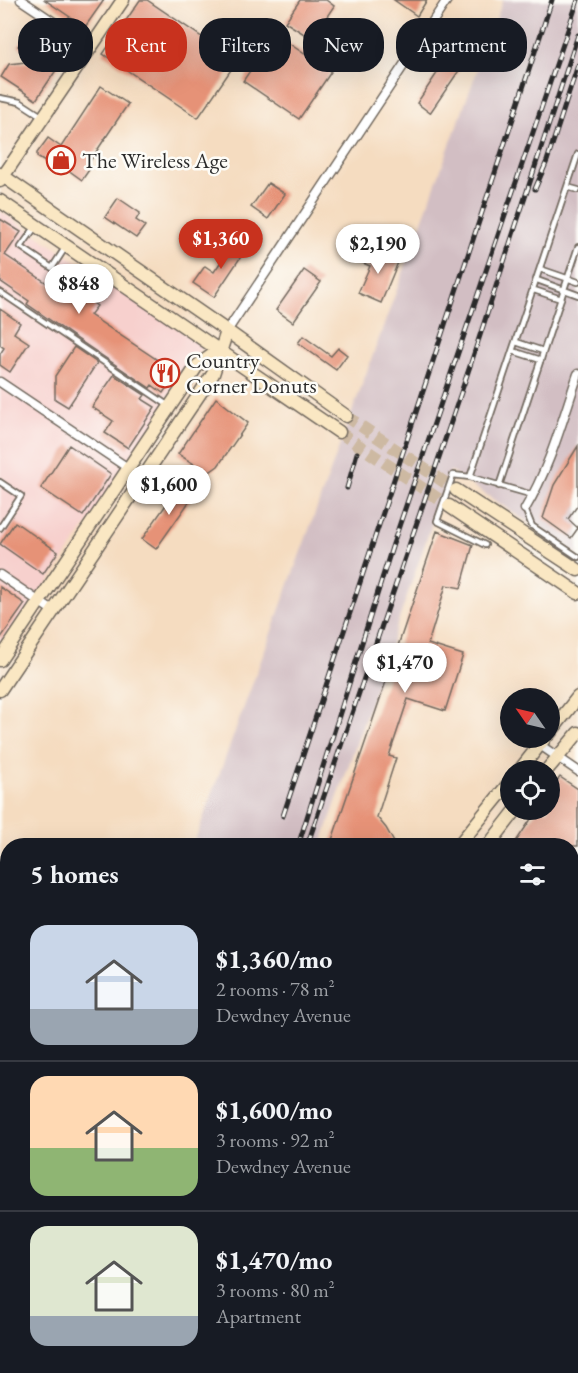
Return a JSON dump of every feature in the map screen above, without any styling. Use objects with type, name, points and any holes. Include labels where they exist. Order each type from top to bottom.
[{"type":"main road","points":[[93,44],[123,0]]},
{"type":"main road","points":[[74,72],[1,177],[227,331],[346,416]]},
{"type":"main road","points":[[0,201],[339,432]]},
{"type":"main road","points":[[0,690],[213,374],[227,331]]},
{"type":"main road","points":[[0,660],[197,366],[219,350]]},
{"type":"main road","points":[[456,490],[578,570]]},
{"type":"main road","points":[[449,506],[578,593]]},
{"type":"main road","points":[[560,720],[578,698]]},
{"type":"main road","points":[[555,760],[578,733]]},
{"type":"main road","points":[[528,760],[537,748]]},
{"type":"main road","points":[[464,838],[500,794]]},
{"type":"main road","points":[[494,838],[508,820]]},
{"type":"street","points":[[21,0],[48,18]]},
{"type":"street","points":[[227,331],[447,0]]},
{"type":"street","points":[[525,509],[551,457],[578,377]]},
{"type":"street","points":[[0,382],[128,468]]},
{"type":"street","points":[[0,575],[53,611]]},
{"type":"street","points":[[549,748],[557,757],[578,771]]},
{"type":"lane","points":[[0,98],[20,102],[43,117]]},
{"type":"lane","points":[[470,477],[578,154]]},
{"type":"lane","points":[[567,187],[578,190]]},
{"type":"lane","points":[[36,226],[21,248],[52,268],[66,247]]},
{"type":"lane","points":[[499,486],[578,248]]},
{"type":"lane","points":[[540,269],[578,282]]},
{"type":"lane","points":[[537,280],[578,295]]},
{"type":"lane","points":[[534,290],[561,298]]},
{"type":"lane","points":[[0,292],[170,406]]},
{"type":"lane","points":[[516,342],[543,351]]},
{"type":"lane","points":[[513,351],[540,360]]},
{"type":"lane","points":[[485,546],[437,521],[453,475],[470,477],[533,495]]},
{"type":"lane","points":[[0,482],[21,496],[0,528]]},
{"type":"lane","points":[[525,509],[532,526],[578,557]]},
{"type":"shaded area","points":[[503,0],[578,0],[578,555],[450,471],[324,838],[196,838],[477,72],[527,72],[527,18],[496,18]]},
{"type":"shaded area","points":[[0,211],[203,345],[166,400],[170,403],[0,653]]},
{"type":"building","points":[[45,0],[104,0],[91,18],[72,18]]},
{"type":"building","points":[[140,0],[147,0],[174,18],[128,18]]},
{"type":"building","points":[[300,0],[326,0],[334,6],[326,18],[303,18],[303,33],[291,26],[291,18],[288,18]]},
{"type":"building","points":[[394,0],[427,0],[417,16]]},
{"type":"building","points":[[187,27],[199,35],[199,72],[229,72],[198,118],[130,72],[187,72]]},
{"type":"building","points":[[291,45],[303,53],[303,72],[331,72],[299,119],[243,81],[249,72],[291,72]]},
{"type":"building","points":[[18,63],[18,72],[55,72],[36,100],[1,77],[9,64]]},
{"type":"building","points":[[438,72],[458,72],[430,113],[417,103]]},
{"type":"building","points":[[101,86],[128,104],[88,164],[91,167],[82,180],[57,162],[53,167],[37,157],[37,153],[48,138],[61,147]]},
{"type":"building","points":[[268,183],[285,194],[268,219],[251,207]]},
{"type":"building","points":[[118,198],[140,213],[136,220],[145,226],[136,238],[105,217]]},
{"type":"building","points":[[0,219],[21,232],[5,255],[50,285],[55,278],[66,285],[77,269],[99,284],[93,303],[97,306],[90,315],[177,373],[163,393],[152,385],[150,388],[76,338],[27,304],[29,301],[0,281]]},
{"type":"building","points":[[237,238],[248,246],[214,297],[193,283],[205,266],[214,272]]},
{"type":"building","points":[[377,250],[399,260],[381,303],[358,293],[370,266],[363,263],[369,251],[376,254]]},
{"type":"building","points":[[304,270],[321,282],[293,322],[276,310]]},
{"type":"building","points":[[0,309],[20,323],[14,333],[29,343],[10,372],[0,365],[0,354],[4,348],[0,345]]},
{"type":"building","points":[[303,336],[331,356],[338,348],[347,355],[336,370],[298,343]]},
{"type":"building","points":[[74,347],[97,363],[68,407],[55,399],[55,376]]},
{"type":"building","points":[[114,375],[145,395],[142,399],[155,407],[128,448],[105,433],[113,421],[92,407]]},
{"type":"building","points":[[216,398],[248,423],[218,466],[208,473],[178,454]]},
{"type":"building","points":[[69,445],[111,474],[83,516],[41,488]]},
{"type":"building","points":[[578,446],[578,505],[568,519],[578,528],[571,538],[543,518],[554,485]]},
{"type":"building","points":[[182,482],[196,492],[156,549],[142,539]]},
{"type":"building","points":[[15,522],[58,552],[43,574],[0,544]]},
{"type":"building","points":[[437,531],[473,545],[461,588],[446,585],[428,644],[463,655],[445,711],[408,699],[389,756],[396,758],[377,817],[392,838],[333,838]]},
{"type":"building","points":[[0,587],[25,604],[0,639]]},
{"type":"building","points":[[560,777],[578,789],[578,838],[518,838],[530,820],[560,820]]},
{"type":"tunnel","points":[[346,416],[456,490]]},
{"type":"tunnel","points":[[339,432],[449,506]]},
{"type":"railway","points":[[283,816],[552,0]]},
{"type":"railway","points":[[301,838],[393,544],[578,0]]},
{"type":"railway","points":[[310,838],[470,366],[578,35]]},
{"type":"railway","points":[[535,189],[547,161],[578,65]]},
{"type":"railway","points":[[347,488],[357,453]]},
{"type":"place","name":"The Wireless Age","points":[[61,160]]},
{"type":"place","name":"Country Corner Donuts","points":[[165,373]]}]
